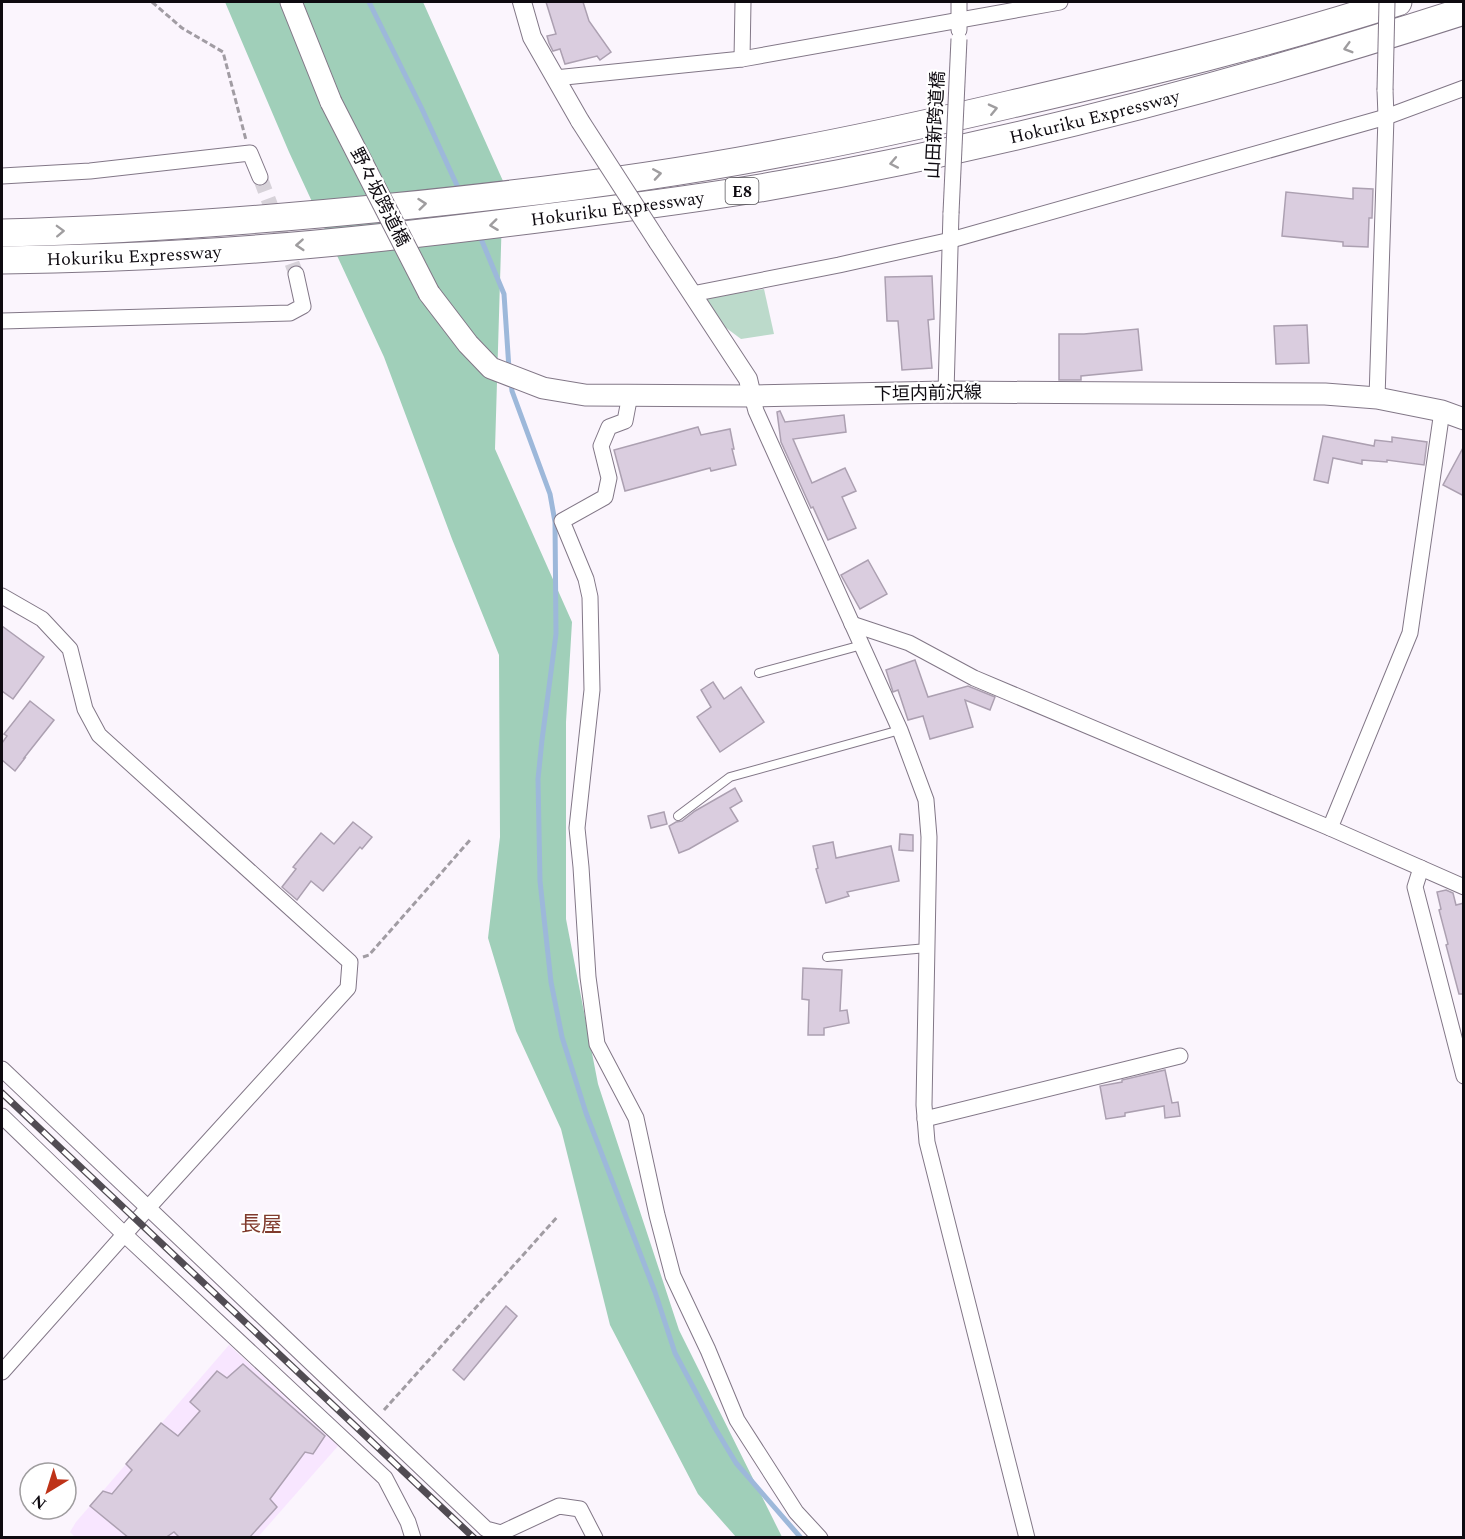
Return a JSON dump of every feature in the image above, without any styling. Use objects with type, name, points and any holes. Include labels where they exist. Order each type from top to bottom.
[{"type":"highway","name":"Hokuriku Expressway","points":[[2,232],[182,225],[344,212],[633,178],[757,158],[1070,91],[1228,52],[1398,2]]},
{"type":"highway","name":"Hokuriku Expressway","points":[[2,260],[196,253],[347,241],[546,218],[781,185],[1074,123],[1227,83],[1464,11]]},
{"type":"main road","name":"野々坂跨道橋","points":[[291,2],[331,102],[429,293]]},
{"type":"main road","name":"下垣内前沢線","points":[[429,293],[468,344],[491,368],[543,388],[585,395],[752,396],[946,392],[1325,394],[1377,398],[1442,411],[1464,419]]},
{"type":"street","points":[[522,2],[531,37],[580,121],[748,379],[756,411],[900,730],[926,800],[929,837],[924,1105],[927,1143],[1027,1538]]},
{"type":"street","points":[[742,59],[743,2]]},
{"type":"street","name":"山田新跨道橋","points":[[946,392],[959,2]]},
{"type":"street","points":[[555,78],[742,59],[1060,2]]},
{"type":"street","points":[[1377,398],[1386,117],[1387,2]]},
{"type":"street","points":[[692,294],[951,240],[1386,117],[1464,88]]},
{"type":"street","points":[[2,176],[90,171],[250,153],[260,177]]},
{"type":"street","points":[[2,321],[290,313],[303,306],[296,274]]},
{"type":"street","points":[[630,395],[625,421],[609,427],[601,446],[609,478],[605,497],[562,521],[586,579],[590,597],[592,690],[577,828],[588,976],[597,1044],[636,1118],[673,1276],[708,1350],[737,1420],[796,1512],[819,1538]]},
{"type":"street","points":[[1330,828],[1410,633],[1442,411]]},
{"type":"street","points":[[2,596],[42,619],[70,649],[85,709],[99,735],[350,962],[348,988],[2,1372]]},
{"type":"street","points":[[852,624],[909,643],[974,678],[1464,887]]},
{"type":"street","points":[[1421,868],[1415,887],[1464,1076]]},
{"type":"street","points":[[925,1119],[1180,1056]]},
{"type":"street","points":[[2,1069],[486,1529],[501,1533],[559,1506],[580,1509],[595,1538]]},
{"type":"street","points":[[2,1116],[385,1479],[408,1522],[413,1538]]},
{"type":"lane","points":[[759,674],[862,645]]},
{"type":"lane","points":[[678,816],[730,777],[900,730]]},
{"type":"lane","points":[[827,957],[927,948]]},
{"type":"path","points":[[152,2],[182,28],[223,52],[250,153]]},
{"type":"path","points":[[350,962],[369,955],[471,839]]},
{"type":"path","points":[[373,1422],[558,1216]]},
{"type":"shaded area","points":[[229,1345],[338,1446],[258,1537],[76,1538],[70,1532],[78,1520]]},
{"type":"green space","points":[[225,2],[423,2],[503,181],[495,449],[572,622],[566,722],[566,919],[598,1084],[679,1330],[782,1537],[736,1537],[698,1494],[610,1325],[561,1129],[516,1031],[488,938],[500,837],[499,655],[452,539],[384,357],[289,152]]},
{"type":"green space","points":[[764,289],[774,334],[741,339],[725,327],[706,298]]},
{"type":"building","points":[[546,2],[583,2],[589,21],[611,52],[600,60],[597,56],[565,64],[560,49],[553,51],[549,43],[547,36],[556,34]]},
{"type":"building","points":[[1353,188],[1373,189],[1368,247],[1343,246],[1343,242],[1282,236],[1286,192],[1353,199]]},
{"type":"building","points":[[932,276],[934,319],[928,320],[932,368],[902,370],[898,321],[887,321],[885,277]]},
{"type":"building","points":[[1307,325],[1309,363],[1276,364],[1274,326]]},
{"type":"building","points":[[1138,329],[1142,370],[1081,376],[1081,380],[1059,380],[1059,334]]},
{"type":"building","points":[[780,411],[785,422],[844,415],[846,432],[793,439],[812,483],[845,468],[856,491],[842,497],[856,528],[828,540],[781,442],[777,412]]},
{"type":"building","points":[[698,427],[701,435],[730,429],[736,465],[711,471],[710,468],[625,491],[614,450]]},
{"type":"building","points":[[1323,436],[1374,446],[1375,440],[1392,442],[1392,437],[1427,442],[1424,465],[1387,460],[1387,462],[1362,460],[1362,464],[1333,458],[1328,483],[1314,480]]},
{"type":"building","points":[[1464,446],[1464,496],[1443,485]]},
{"type":"building","points":[[868,560],[887,594],[860,609],[841,575]]},
{"type":"building","points":[[2,626],[44,657],[13,699],[2,691]]},
{"type":"building","points":[[915,660],[928,697],[968,686],[995,697],[990,710],[965,700],[973,727],[930,739],[923,716],[908,720],[898,690],[893,692],[886,670]]},
{"type":"building","points":[[713,682],[724,699],[741,687],[764,722],[720,752],[697,717],[711,707],[701,690]]},
{"type":"building","points":[[30,701],[54,720],[15,771],[2,760],[2,743],[7,736],[4,734]]},
{"type":"building","points":[[735,788],[742,801],[730,808],[738,821],[679,853],[669,826],[682,821]]},
{"type":"building","points":[[664,812],[667,824],[651,828],[648,816]]},
{"type":"building","points":[[353,822],[372,837],[362,849],[360,847],[323,891],[311,881],[297,900],[282,887],[296,869],[293,867],[321,833],[334,844]]},
{"type":"building","points":[[900,834],[913,835],[913,851],[899,850]]},
{"type":"building","points":[[833,842],[836,858],[891,846],[899,881],[847,892],[849,896],[826,903],[816,869],[818,868],[813,846]]},
{"type":"building","points":[[1446,890],[1453,893],[1456,905],[1464,903],[1464,994],[1459,994],[1439,910],[1441,909],[1437,892]]},
{"type":"building","points":[[803,968],[842,970],[840,1011],[847,1010],[849,1023],[824,1028],[824,1035],[808,1035],[809,1000],[802,999]]},
{"type":"building","points":[[1165,1070],[1172,1103],[1178,1102],[1180,1116],[1165,1118],[1164,1106],[1106,1119],[1100,1086]]},
{"type":"building","points":[[506,1306],[517,1316],[464,1380],[453,1370]]},
{"type":"building","points":[[243,1364],[325,1436],[313,1454],[305,1452],[270,1499],[277,1507],[249,1538],[180,1538],[174,1532],[165,1538],[129,1538],[90,1506],[103,1491],[112,1494],[132,1470],[126,1464],[161,1423],[178,1436],[200,1411],[190,1402],[217,1371],[227,1378]]},
{"type":"waterway","points":[[369,2],[460,192]]},
{"type":"waterway","points":[[479,234],[504,294],[509,369]]},
{"type":"waterway","points":[[511,381],[512,391],[550,494],[555,522],[556,634],[538,779],[540,881],[551,982],[562,1037],[586,1113],[655,1292],[675,1353],[736,1463],[801,1538]]},
{"type":"tunnel","points":[[260,177],[296,274]]},
{"type":"railway","points":[[2,1093],[474,1538]]},
{"type":"district","name":"長屋","points":[[261,1224]]}]
